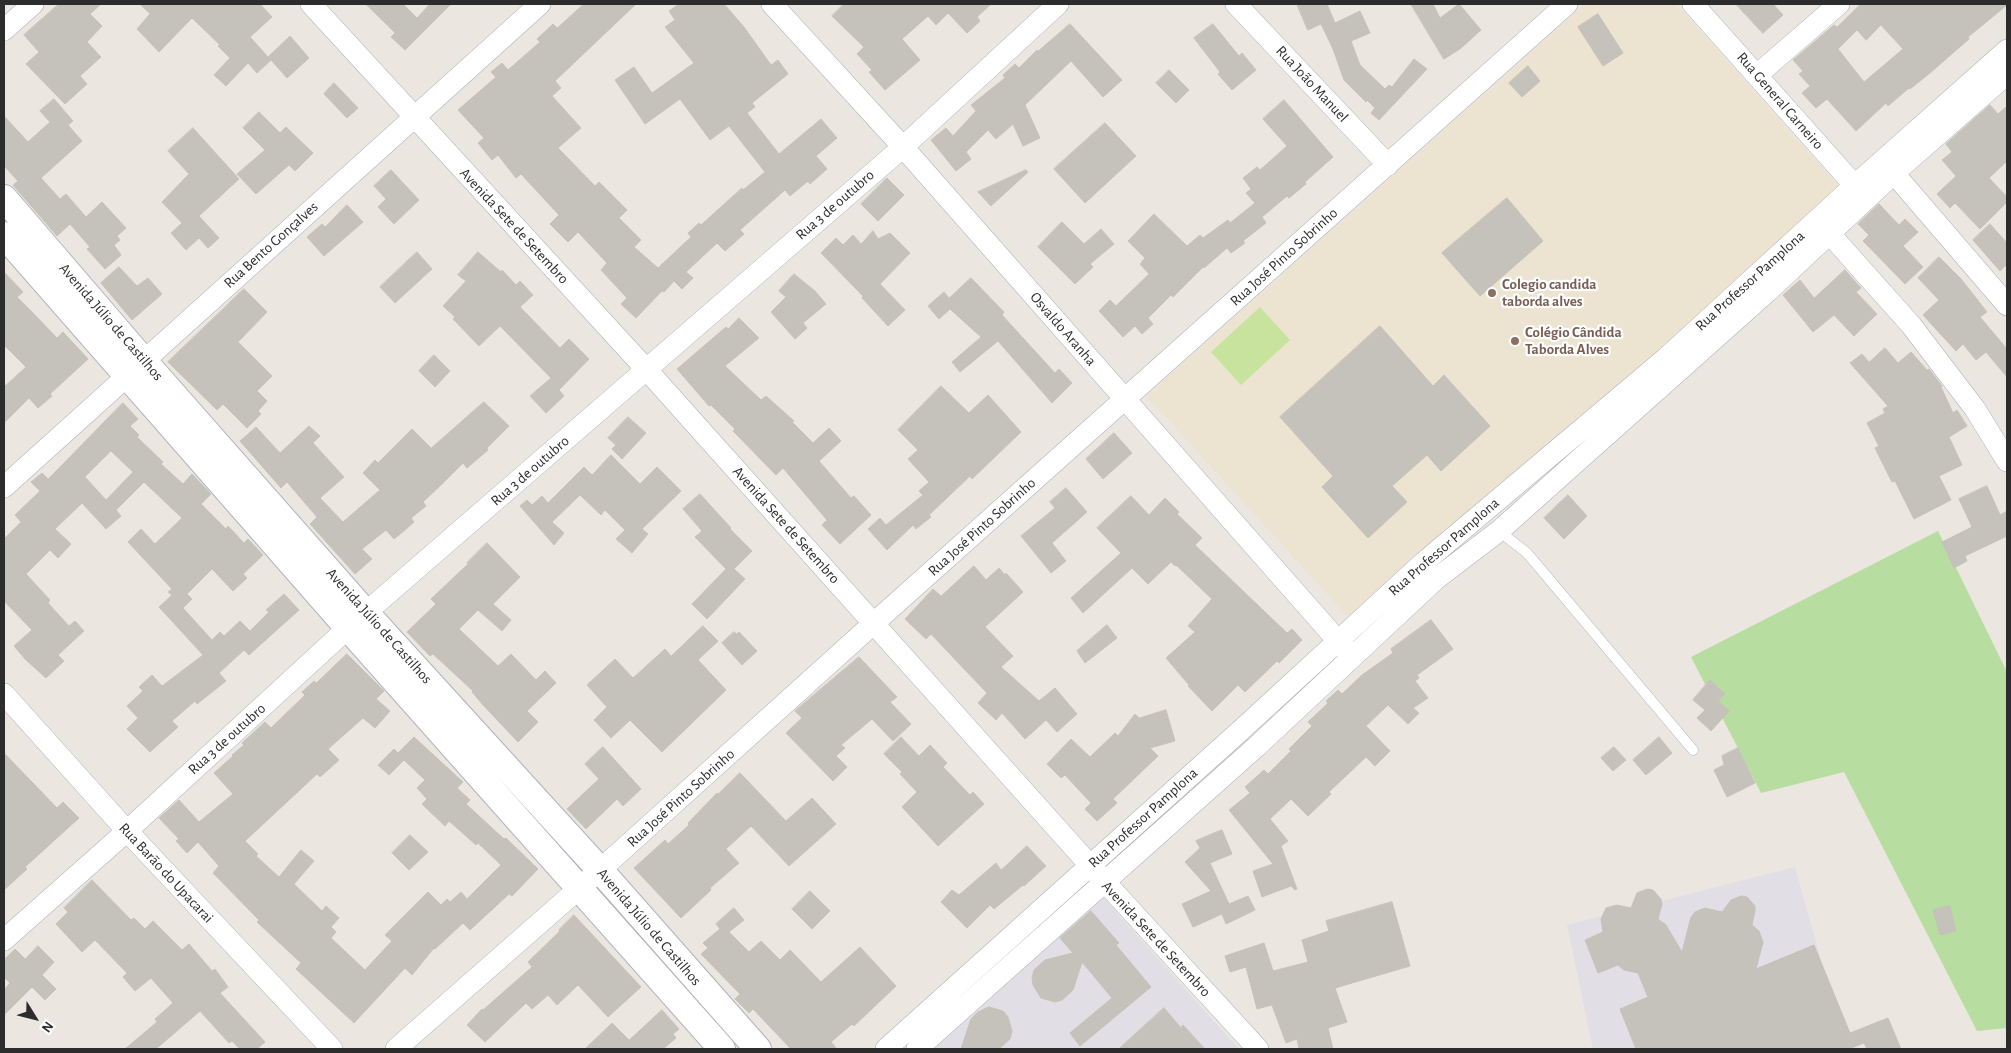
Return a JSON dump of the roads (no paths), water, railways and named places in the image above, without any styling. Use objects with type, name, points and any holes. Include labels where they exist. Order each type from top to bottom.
[{"type":"street","points":[[4,30],[33,4]]},
{"type":"street","name":"Avenida Sete de Setembro","points":[[311,4],[646,369],[1097,874],[1258,1049]]},
{"type":"street","name":"Rua Bento Gonçalves","points":[[4,487],[413,116],[540,4]]},
{"type":"street","name":"Osvaldo Aranha","points":[[772,4],[903,147],[1352,657]]},
{"type":"street","name":"Rua 3 de outubro","points":[[4,940],[127,831],[357,620],[903,147],[1058,4]]},
{"type":"street","name":"Rua João Manuel","points":[[1236,4],[1388,164]]},
{"type":"street","name":"Rua José Pinto Sobrinho","points":[[396,1049],[580,888],[1567,4]]},
{"type":"street","name":"Rua General Carneiro","points":[[1694,4],[1861,192]]},
{"type":"street","points":[[1757,75],[1839,4]]},
{"type":"street","name":"Rua Professor Pamplona","points":[[886,1049],[962,994],[1097,874],[1256,747],[1352,657],[1429,571],[1499,531],[1671,366],[1888,167],[1940,121],[2001,77],[2007,50]]},
{"type":"street","points":[[1888,167],[2007,305]]},
{"type":"street","name":"Avenida Júlio de Castilhos","points":[[4,198],[78,302],[472,748],[580,888],[722,1049]]},
{"type":"street","points":[[1824,227],[1911,325],[1975,409],[2007,461]]},
{"type":"street","name":"Avenida Júlio de Castilhos","points":[[4,235],[78,302]]},
{"type":"street","name":"Rua Professor Pamplona","points":[[1097,874],[1240,731],[1338,640],[1429,571],[1671,366]]},
{"type":"street","name":"Rua Barão do Upacarai","points":[[4,694],[127,831],[332,1049]]},
{"type":"street","points":[[1240,731],[1256,747]]},
{"type":"street","name":"Avenida Júlio de Castilhos","points":[[472,748],[600,870],[758,1049]]},
{"type":"street","name":"Rua Professor Pamplona","points":[[916,1049],[962,994]]},
{"type":"lane","points":[[1499,531],[1527,553],[1694,750]]},
{"type":"place","name":"Colegio candida taborda alves","points":[[1492,293]]},
{"type":"place","name":"Colégio Cândida Taborda Alves","points":[[1515,341]]}]
